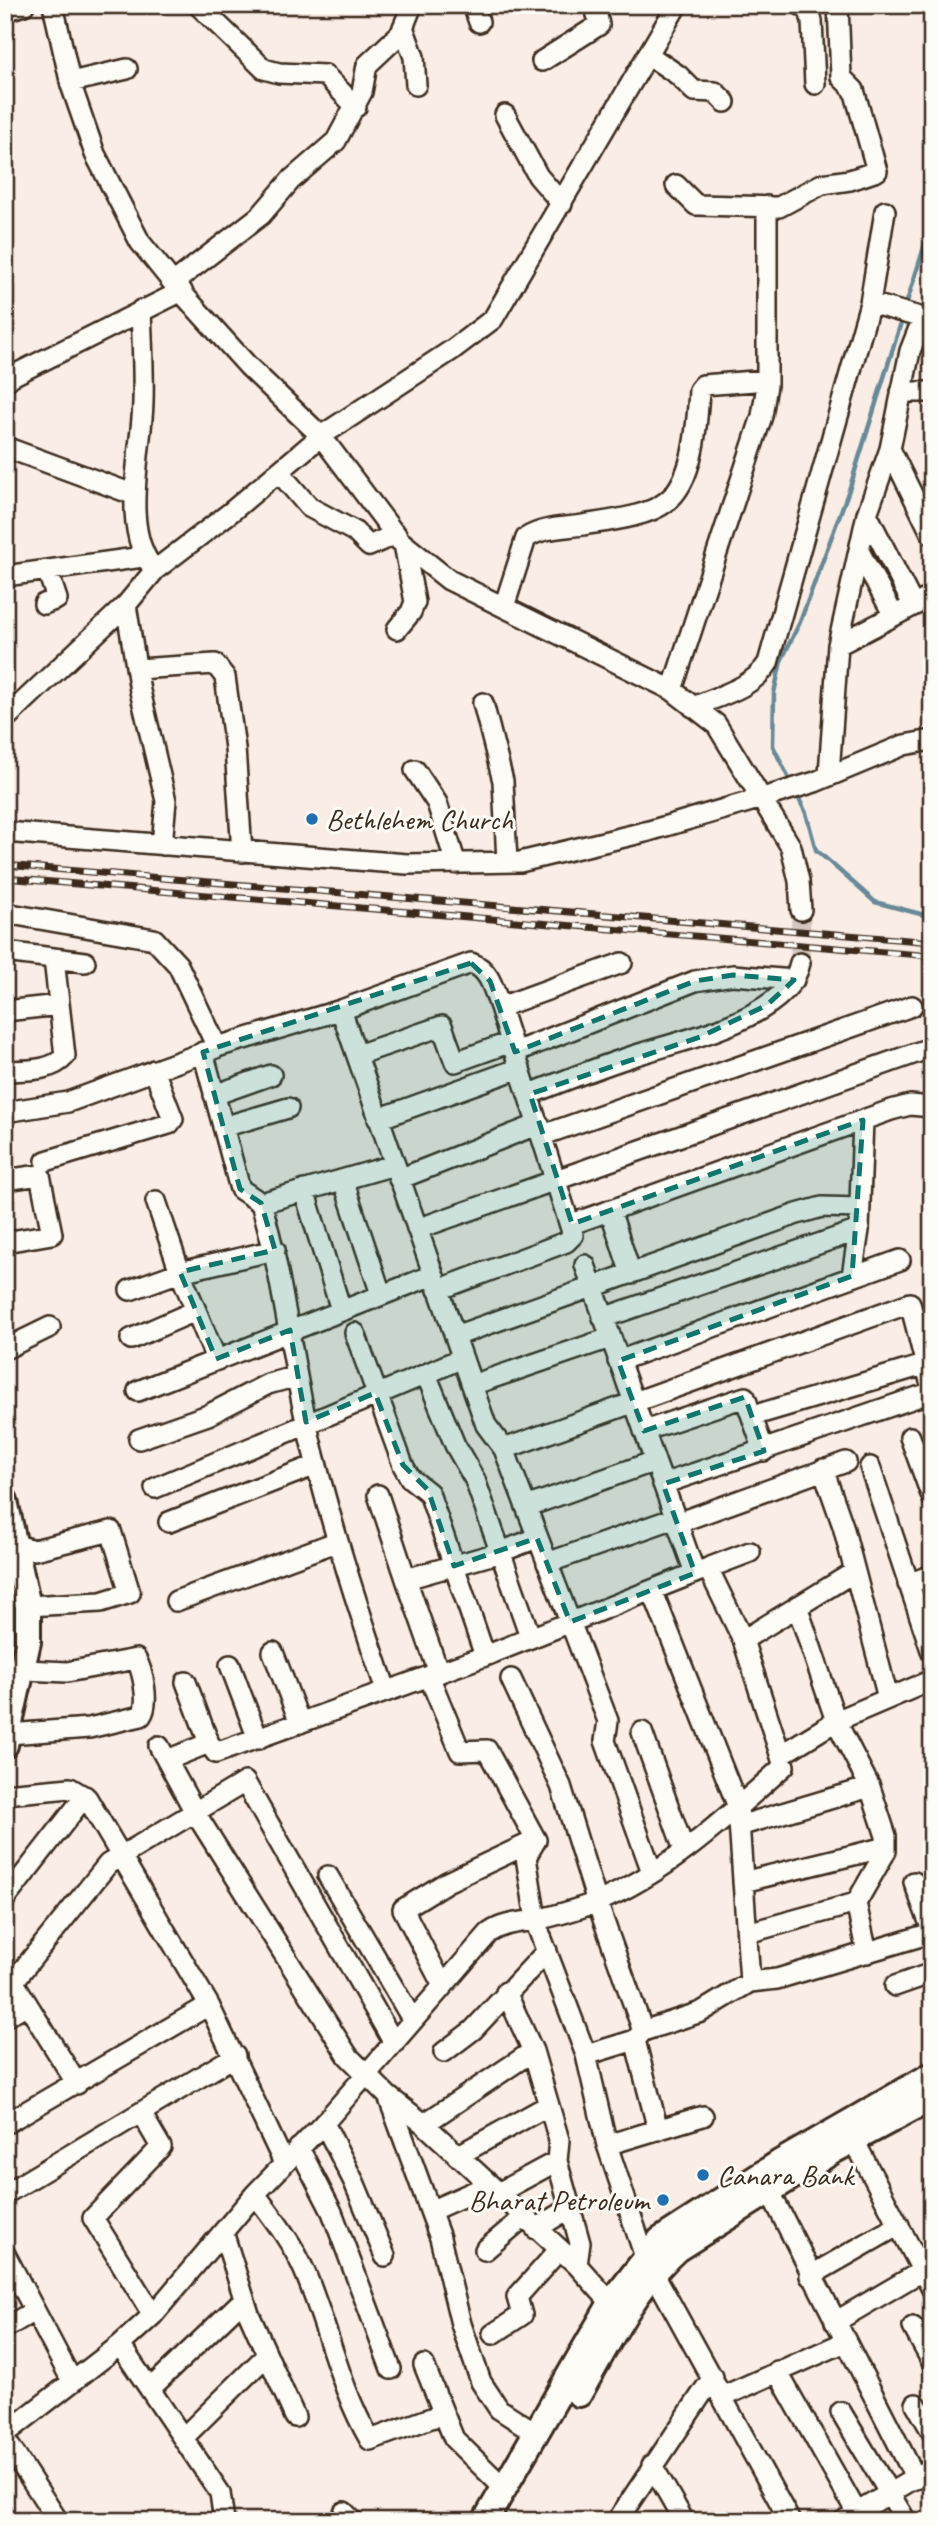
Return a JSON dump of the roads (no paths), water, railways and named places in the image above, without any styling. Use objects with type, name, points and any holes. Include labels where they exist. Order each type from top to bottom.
[{"type":"main road","points":[[5,1502],[17,1545],[28,1606],[28,1642],[14,1670],[7,1740]]},
{"type":"main road","points":[[485,2521],[506,2490],[611,2303],[650,2265],[769,2192],[932,2075]]},
{"type":"main road","points":[[503,2521],[633,2302],[660,2240],[849,2132],[932,2098]]},
{"type":"street","points":[[5,11],[24,5]]},
{"type":"street","points":[[53,5],[71,82],[95,154],[140,242],[248,366],[321,436],[400,539],[449,580],[672,690],[716,724],[771,794],[791,847],[800,881],[801,910]]},
{"type":"street","points":[[198,5],[264,69],[279,73],[325,75],[356,107]]},
{"type":"street","points":[[8,373],[141,310],[178,287],[261,215],[291,180],[336,141],[356,107],[367,65],[403,27],[412,5]]},
{"type":"street","points":[[542,61],[599,25],[595,5]]},
{"type":"street","points":[[5,719],[127,605],[149,564],[279,472],[321,436],[452,350],[493,319],[650,56],[677,5]]},
{"type":"street","points":[[801,5],[809,11],[812,21],[815,84]]},
{"type":"street","points":[[676,185],[696,205],[779,206],[822,184],[850,180],[877,171],[854,90],[841,77],[838,5]]},
{"type":"street","points":[[403,27],[414,57],[416,85]]},
{"type":"street","points":[[650,56],[678,75],[694,91],[715,92],[725,102]]},
{"type":"street","points":[[71,82],[127,69]]},
{"type":"street","points":[[505,115],[538,176],[562,204]]},
{"type":"street","points":[[672,690],[762,416],[767,380],[767,206]]},
{"type":"street","points":[[693,706],[749,683],[761,675],[768,663],[874,304],[885,211]]},
{"type":"street","points":[[822,778],[838,645],[867,514],[890,449],[910,351],[923,318],[874,304]]},
{"type":"street","points":[[141,310],[143,403],[135,495],[149,564]]},
{"type":"street","points":[[504,607],[526,538],[554,528],[589,524],[648,511],[668,501],[681,481],[697,435],[699,390],[703,385],[767,380]]},
{"type":"street","points":[[901,393],[932,392]]},
{"type":"street","points":[[5,447],[135,495]]},
{"type":"street","points":[[890,449],[932,535]]},
{"type":"street","points":[[279,472],[310,507],[354,531],[369,546],[400,539]]},
{"type":"street","points":[[867,514],[913,605]]},
{"type":"street","points":[[397,629],[411,612],[415,602],[400,539]]},
{"type":"street","points":[[859,551],[893,614]]},
{"type":"street","points":[[5,576],[149,564]]},
{"type":"street","points":[[44,604],[57,599],[48,572]]},
{"type":"street","points":[[838,645],[932,596]]},
{"type":"street","points":[[127,605],[137,669],[166,801],[162,845]]},
{"type":"street","points":[[137,669],[215,664],[225,677],[235,748],[242,852]]},
{"type":"street","points":[[483,704],[503,781],[507,862]]},
{"type":"street","points":[[5,832],[407,864],[520,862],[649,831],[822,778],[904,745],[932,740]]},
{"type":"street","points":[[415,770],[438,803],[456,864]]},
{"type":"street","points":[[5,913],[153,939],[178,965],[210,1050],[214,1095],[240,1189],[261,1203],[275,1250],[316,1465],[336,1542],[386,1690]]},
{"type":"street","points":[[5,952],[85,961]]},
{"type":"street","points":[[5,1071],[34,1070],[63,1058],[65,1052],[54,959]]},
{"type":"street","points":[[5,1112],[68,1102],[210,1050],[341,1010],[471,963],[485,972],[530,1094],[572,1224],[573,1235],[566,1242],[436,1282],[381,1294],[138,1391]]},
{"type":"street","points":[[500,1007],[622,963]]},
{"type":"street","points":[[378,1119],[516,1054],[695,981],[733,975],[797,972],[767,1005],[700,1037],[599,1067],[530,1094]]},
{"type":"street","points":[[5,1011],[59,1005]]},
{"type":"street","points":[[261,1203],[343,1180],[397,1172],[541,1130],[912,1006]]},
{"type":"street","points":[[341,1010],[486,1425],[504,1449],[608,1721],[605,1741],[652,1872]]},
{"type":"street","points":[[357,1055],[442,1026],[455,1062],[516,1054]]},
{"type":"street","points":[[417,1229],[930,1048]]},
{"type":"street","points":[[46,1161],[169,1124],[173,1119],[171,1111],[154,1070]]},
{"type":"street","points":[[214,1095],[271,1075]]},
{"type":"street","points":[[572,1224],[863,1120],[910,1105],[932,1107]]},
{"type":"street","points":[[223,1128],[288,1108]]},
{"type":"street","points":[[852,1276],[859,1230],[863,1120]]},
{"type":"street","points":[[5,1181],[40,1175],[52,1234],[5,1242]]},
{"type":"street","points":[[343,1180],[381,1294]]},
{"type":"street","points":[[304,1190],[341,1310]]},
{"type":"street","points":[[156,1201],[180,1272],[216,1359]]},
{"type":"street","points":[[455,1336],[592,1285],[631,1274],[810,1210],[860,1208]]},
{"type":"street","points":[[610,1210],[631,1274]]},
{"type":"street","points":[[603,1318],[859,1230]]},
{"type":"street","points":[[130,1290],[180,1272],[275,1250]]},
{"type":"street","points":[[618,1361],[900,1260]]},
{"type":"street","points":[[58,2521],[5,2436],[120,2345],[153,2315],[255,2194],[324,2123],[442,1984],[498,1927],[536,1920],[597,1902],[652,1872],[738,1817],[784,1766],[743,1640],[701,1571],[676,1520],[585,1265]]},
{"type":"street","points":[[504,1449],[633,1400],[910,1303],[932,1390],[764,1451],[663,1484]]},
{"type":"street","points":[[131,1339],[195,1311]]},
{"type":"street","points":[[5,1349],[50,1327]]},
{"type":"street","points":[[355,1333],[403,1465],[410,1478],[429,1493],[485,1656]]},
{"type":"street","points":[[472,1385],[610,1338]]},
{"type":"street","points":[[155,1488],[462,1358]]},
{"type":"street","points":[[752,1416],[927,1364]]},
{"type":"street","points":[[426,1374],[455,1445],[475,1480],[498,1553],[530,1636]]},
{"type":"street","points":[[139,1439],[208,1415],[273,1381],[297,1376]]},
{"type":"street","points":[[644,1431],[745,1397],[764,1451]]},
{"type":"street","points":[[910,1437],[932,1497]]},
{"type":"street","points":[[526,1507],[655,1461]]},
{"type":"street","points":[[547,1563],[846,1462]]},
{"type":"street","points":[[169,1521],[316,1465]]},
{"type":"street","points":[[870,1467],[932,1653]]},
{"type":"street","points":[[824,1469],[843,1526],[888,1698]]},
{"type":"street","points":[[378,1495],[460,1751],[487,1750],[536,1840]]},
{"type":"street","points":[[17,1545],[34,1550],[111,1531],[130,1593],[101,1602],[28,1606]]},
{"type":"street","points":[[406,1579],[498,1553],[537,1538]]},
{"type":"street","points":[[176,1601],[336,1542]]},
{"type":"street","points":[[186,1682],[209,1743],[216,1753],[485,1656],[530,1636],[750,1552]]},
{"type":"street","points":[[743,1640],[854,1572]]},
{"type":"street","points":[[908,1584],[932,1575]]},
{"type":"street","points":[[652,1590],[738,1817],[750,1982]]},
{"type":"street","points":[[797,1606],[836,1721],[870,1787],[886,1836],[886,1847],[856,1903],[867,1953]]},
{"type":"street","points":[[274,1652],[300,1723]]},
{"type":"street","points":[[7,1740],[110,1725],[141,1716],[145,1711],[143,1684],[136,1659],[67,1672],[14,1670]]},
{"type":"street","points":[[230,1665],[258,1739]]},
{"type":"street","points":[[510,1679],[561,1786],[639,2036],[658,2130]]},
{"type":"street","points":[[782,1754],[836,1721],[888,1698],[930,1685]]},
{"type":"street","points":[[642,1732],[684,1850]]},
{"type":"street","points":[[209,1743],[163,1753],[196,1814],[333,2034],[388,2096],[424,2124],[577,2264],[611,2303]]},
{"type":"street","points":[[77,2084],[9,1975],[108,1864],[122,1853],[196,1814],[245,1782],[394,2043]]},
{"type":"street","points":[[738,1817],[870,1787]]},
{"type":"street","points":[[5,1794],[70,1788],[85,1796],[122,1853],[209,2005],[284,2163]]},
{"type":"street","points":[[5,1899],[85,1796]]},
{"type":"street","points":[[536,1840],[526,1857],[536,1920],[586,2055],[607,2144],[650,2265],[790,2521]]},
{"type":"street","points":[[442,1984],[403,1909],[447,1882],[536,1840]]},
{"type":"street","points":[[743,1882],[886,1847]]},
{"type":"street","points":[[327,1876],[412,2019]]},
{"type":"street","points":[[586,2055],[701,2012],[750,1982],[777,1979],[928,1934],[932,1929],[914,1882]]},
{"type":"street","points":[[747,1933],[856,1903]]},
{"type":"street","points":[[444,2052],[473,2030],[547,1951]]},
{"type":"street","points":[[895,1986],[932,1973]]},
{"type":"street","points":[[506,1992],[533,2050],[559,2140],[557,2161],[580,2243],[577,2264]]},
{"type":"street","points":[[5,2017],[27,2004]]},
{"type":"street","points":[[5,2124],[209,2005]]},
{"type":"street","points":[[424,2124],[533,2050]]},
{"type":"street","points":[[5,2194],[235,2056]]},
{"type":"street","points":[[388,2096],[430,2211],[461,2324],[481,2382],[499,2409],[538,2434]]},
{"type":"street","points":[[457,2156],[547,2106]]},
{"type":"street","points":[[141,2113],[160,2147],[93,2218],[153,2315]]},
{"type":"street","points":[[607,2144],[703,2116]]},
{"type":"street","points":[[324,2123],[354,2182],[385,2256]]},
{"type":"street","points":[[849,2132],[932,2289]]},
{"type":"street","points":[[299,2148],[332,2212],[391,2369]]},
{"type":"street","points":[[430,2211],[494,2189],[557,2161]]},
{"type":"street","points":[[769,2192],[845,2342],[924,2473],[857,2516],[777,2371]]},
{"type":"street","points":[[255,2194],[289,2240],[304,2271],[334,2360],[370,2440],[442,2414]]},
{"type":"street","points":[[485,2250],[530,2223],[570,2208]]},
{"type":"street","points":[[810,2276],[899,2225]]},
{"type":"street","points":[[223,2232],[244,2299],[266,2356],[295,2417]]},
{"type":"street","points":[[493,2334],[522,2315],[517,2297],[559,2250]]},
{"type":"street","points":[[5,2254],[72,2381]]},
{"type":"street","points":[[835,2322],[922,2271]]},
{"type":"street","points":[[150,2389],[244,2299]]},
{"type":"street","points":[[5,2328],[34,2311]]},
{"type":"street","points":[[913,2327],[932,2362]]},
{"type":"street","points":[[724,2396],[845,2342]]},
{"type":"street","points":[[120,2345],[220,2493],[224,2521]]},
{"type":"street","points":[[183,2438],[266,2356]]},
{"type":"street","points":[[424,2365],[442,2414],[458,2445],[506,2490]]},
{"type":"street","points":[[617,2521],[713,2377]]},
{"type":"street","points":[[916,2404],[932,2432]]},
{"type":"street","points":[[841,2412],[906,2521]]},
{"type":"street","points":[[652,2465],[684,2521]]},
{"type":"waterway","points":[[905,308],[932,222]]},
{"type":"waterway","points":[[792,785],[773,746],[774,693],[781,661],[800,622],[850,487],[903,316]]},
{"type":"waterway","points":[[796,793],[806,813],[816,850],[875,902],[932,917]]},
{"type":"tunnel","points":[[800,963],[801,910]]},
{"type":"railway","points":[[5,865],[932,942]]},
{"type":"railway","points":[[5,878],[932,956]]},
{"type":"place","name":"Bethlehem Church","points":[[312,819]]},
{"type":"place","name":"Canara Bank","points":[[703,2175]]},
{"type":"place","name":"Bharat Petroleum","points":[[663,2200]]}]
